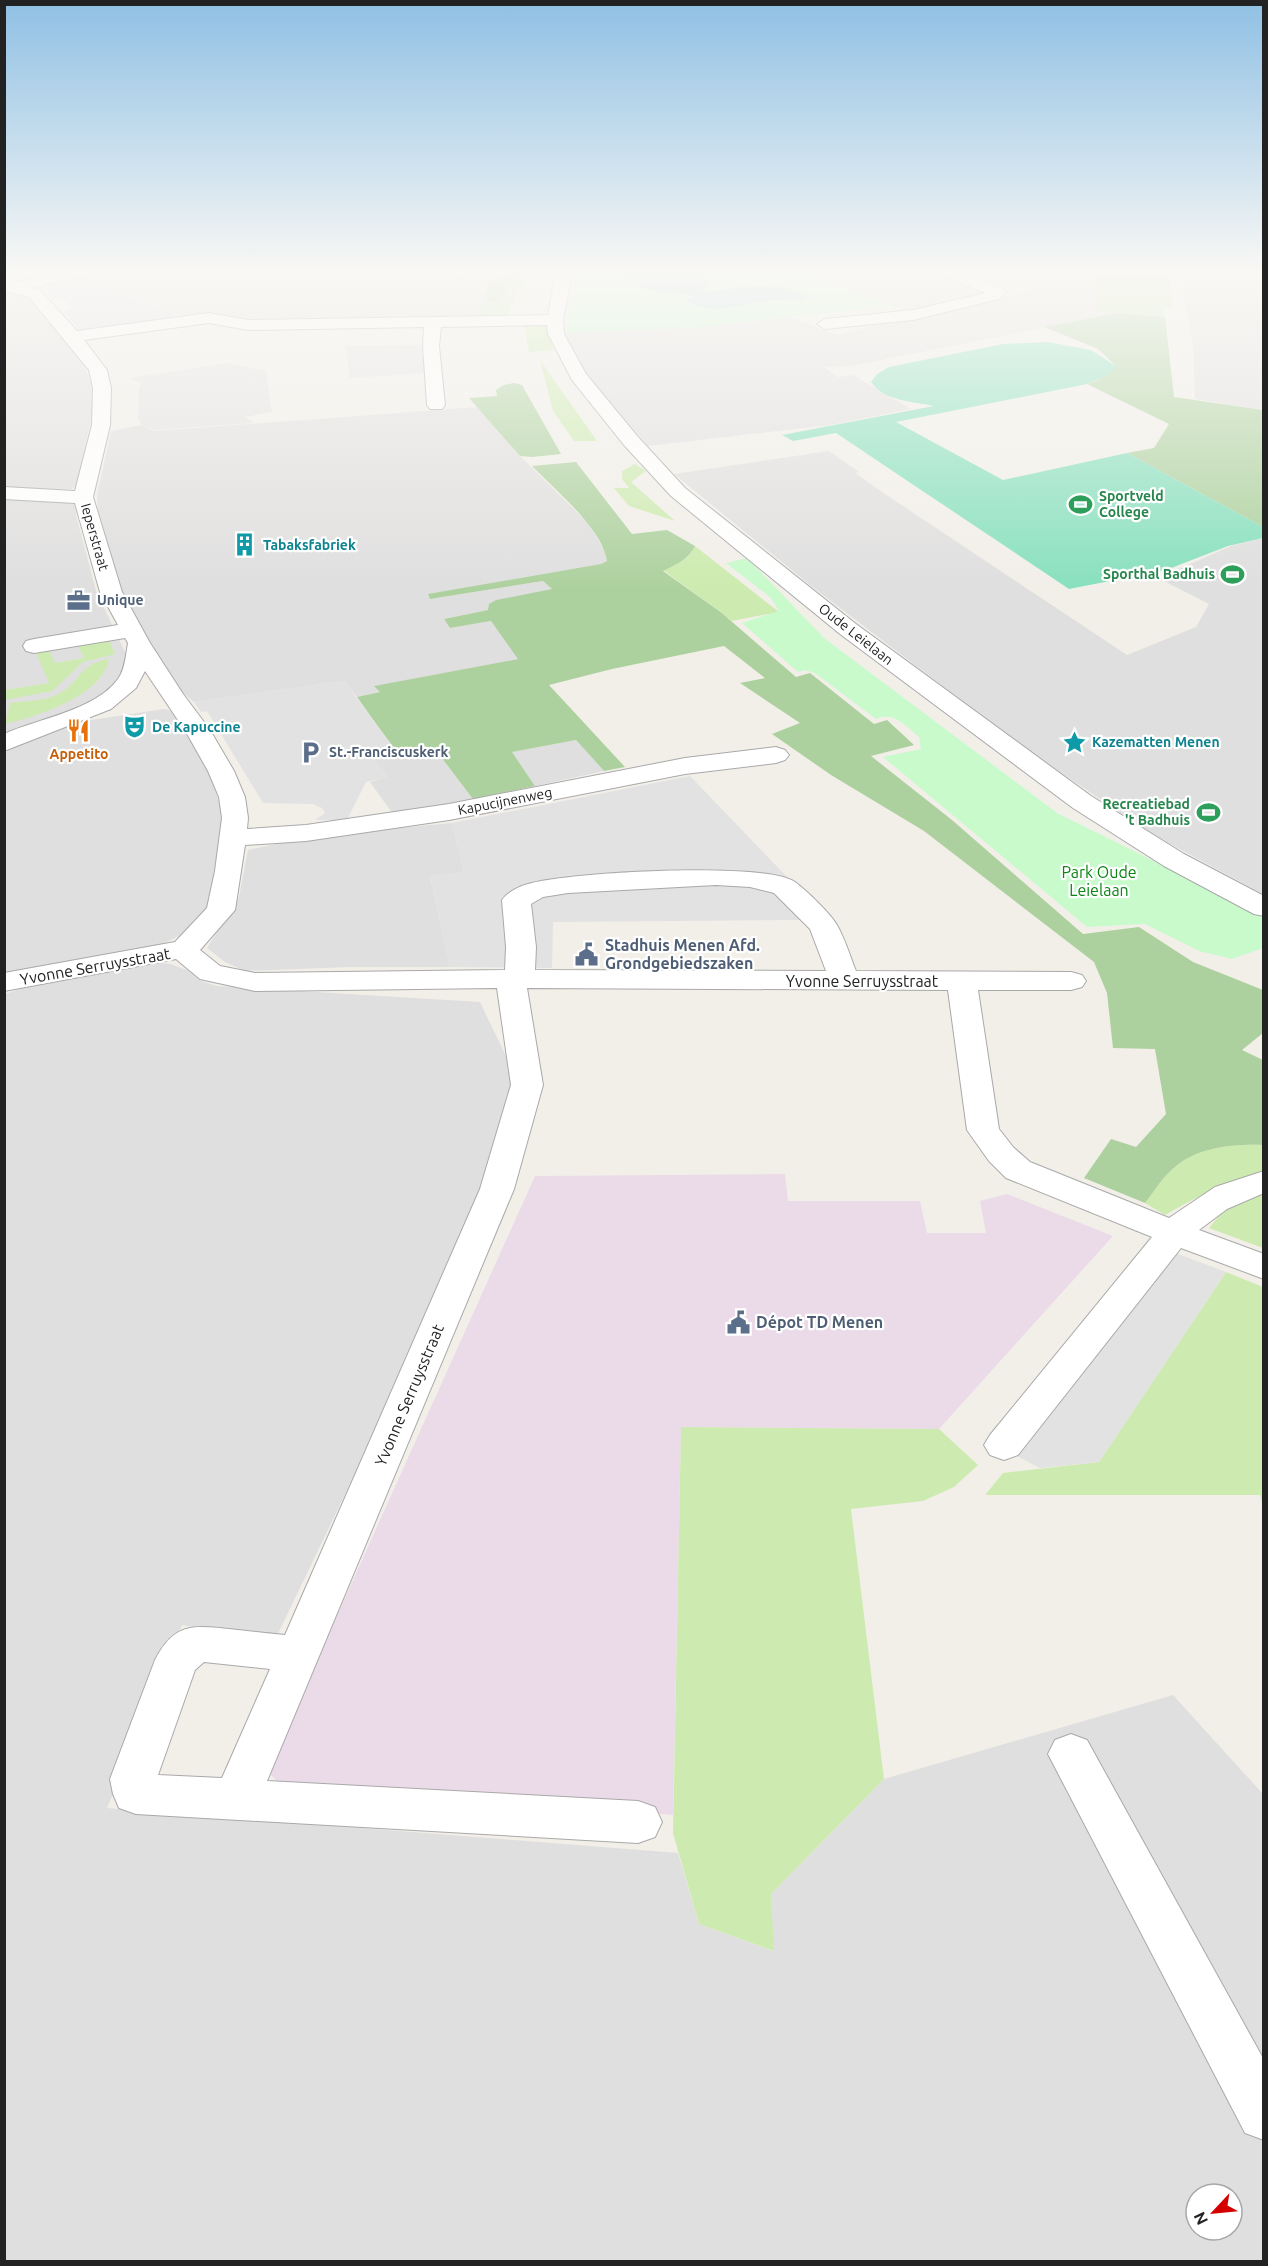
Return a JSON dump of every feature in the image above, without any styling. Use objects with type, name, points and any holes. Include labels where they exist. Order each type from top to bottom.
[{"type":"street","name":"Ieperstraat","points":[[100,378],[102,388],[101,425],[83,497],[111,592],[183,711]]},
{"type":"street","points":[[433,378],[436,405]]},
{"type":"street","name":"Oude Leielaan","points":[[579,378],[631,441],[678,492],[858,636],[1082,802],[1174,860],[1263,908]]},
{"type":"street","points":[[4,493],[83,497]]},
{"type":"street","points":[[34,646],[136,636],[129,682],[108,699],[84,712]]},
{"type":"street","points":[[4,744],[26,733],[84,712],[117,704],[145,701],[167,703],[183,711]]},
{"type":"street","name":"Yvonne Serruysstraat","points":[[4,982],[185,949],[220,910],[233,838],[235,818],[232,797],[204,740],[183,711]]},
{"type":"street","name":"Kapucijnenweg","points":[[233,838],[306,833],[449,813],[685,766],[776,754]]},
{"type":"street","points":[[516,979],[521,947],[516,900],[536,890],[568,885],[717,877],[750,879],[784,887],[823,926],[845,981]]},
{"type":"street","name":"Yvonne Serruysstraat","points":[[185,949],[190,958],[210,974],[255,982],[516,979],[1071,981]]},
{"type":"street","name":"Yvonne Serruysstraat","points":[[236,1800],[497,1189],[527,1085],[516,979]]},
{"type":"street","name":"Yvonne Serruysstraat","points":[[962,982],[983,1130],[1001,1154],[1018,1170],[1108,1208],[1263,1267]]},
{"type":"street","points":[[1004,1445],[1174,1233],[1198,1211],[1247,1185],[1263,1182]]},
{"type":"street","points":[[298,1655],[195,1643],[177,1660],[133,1779],[136,1794],[638,1822]]},
{"type":"street","points":[[1071,1754],[1263,2114]]},
{"type":"shaded area","points":[[5,378],[89,378],[93,389],[94,406],[77,485],[72,489],[5,488]]},
{"type":"shaded area","points":[[129,378],[267,378],[272,412],[245,417],[254,423],[155,430],[142,425],[138,419],[141,383]]},
{"type":"shaded area","points":[[590,378],[858,378],[911,409],[830,425],[648,446]]},
{"type":"shaded area","points":[[1194,378],[1263,378],[1263,410],[1195,399]]},
{"type":"shaded area","points":[[478,407],[520,456],[589,524],[606,553],[607,561],[601,564],[430,599],[543,581],[553,590],[496,600],[488,610],[444,619],[450,628],[491,621],[519,659],[375,686],[380,692],[357,697],[344,681],[194,702],[176,687],[163,669],[122,590],[98,512],[97,495],[111,431],[141,425],[155,431]]},
{"type":"shaded area","points":[[829,451],[885,494],[1127,655],[1196,627],[1209,604],[1158,578],[1231,546],[1263,538],[1263,894],[1150,833],[1013,740],[810,585],[674,474]]},
{"type":"shaded area","points":[[5,499],[71,502],[77,505],[76,515],[96,591],[126,654],[124,674],[111,688],[94,700],[5,738]]},
{"type":"shaded area","name":"St.-Franciscuskerk","points":[[344,681],[395,749],[375,759],[388,777],[366,782],[347,820],[315,820],[325,813],[322,808],[313,804],[263,803],[207,711],[201,712],[194,702]]},
{"type":"shaded area","points":[[164,709],[173,711],[210,775],[222,811],[223,851],[208,914],[183,934],[152,949],[5,975],[5,753],[14,746],[78,722]]},
{"type":"shaded area","points":[[576,740],[604,771],[535,786],[512,752]]},
{"type":"shaded area","points":[[395,749],[401,759],[438,753],[473,799],[393,814],[370,782],[387,777],[374,759]]},
{"type":"shaded area","points":[[690,776],[813,904],[802,920],[553,922],[552,968],[450,967],[430,875],[464,872],[452,823]]},
{"type":"shaded area","points":[[452,823],[464,872],[430,876],[450,967],[350,967],[245,971],[225,962],[207,948],[239,897],[248,850],[313,836]]},
{"type":"shaded area","points":[[153,962],[170,964],[187,970],[201,981],[217,986],[480,1002],[516,1077],[495,1168],[448,1280],[275,1640],[182,1625],[107,1808],[678,1853],[699,1924],[773,1951],[771,1894],[884,1779],[1173,1695],[1263,1794],[1263,2261],[5,2262],[5,994],[22,988]]},
{"type":"shaded area","points":[[785,1174],[788,1201],[920,1201],[927,1233],[986,1233],[980,1201],[1007,1194],[1113,1236],[939,1429],[681,1427],[673,1815],[279,1783],[267,1771],[535,1176]]},
{"type":"shaded area","points":[[1157,1246],[1226,1272],[1099,1462],[1040,1468],[998,1446]]},
{"type":"green space","points":[[545,378],[552,378],[597,441],[574,441],[553,411]]},
{"type":"green space","name":"Sportveld College","points":[[874,378],[1102,378],[1087,384],[896,422],[1003,480],[1127,453],[1263,527],[1263,538],[1228,546],[1166,570],[1069,589],[836,433],[793,441],[782,435],[934,406],[892,397],[877,389],[871,382]]},
{"type":"green space","points":[[1101,378],[1172,378],[1174,397],[1263,410],[1263,527],[1127,453],[1154,448],[1169,424],[1087,384]]},
{"type":"green space","points":[[514,383],[522,385],[561,454],[520,456],[469,398],[497,396],[496,390]]},
{"type":"green space","points":[[576,462],[632,534],[667,530],[695,546],[685,558],[663,571],[723,614],[796,677],[810,673],[874,724],[887,720],[914,745],[871,756],[952,820],[1083,934],[1139,927],[1193,962],[1263,990],[1263,1033],[1242,1050],[1263,1060],[1263,1145],[1228,1146],[1194,1155],[1171,1171],[1145,1203],[1084,1178],[1111,1139],[1136,1147],[1166,1114],[1155,1049],[1113,1048],[1107,993],[1094,962],[924,831],[831,775],[772,734],[800,723],[740,683],[765,678],[724,646],[612,669],[549,685],[625,767],[604,771],[576,740],[512,752],[535,786],[473,799],[438,753],[401,759],[357,697],[380,692],[374,686],[518,659],[491,621],[450,628],[444,619],[488,610],[489,604],[496,600],[552,589],[543,581],[430,599],[428,594],[601,564],[607,561],[604,549],[587,523],[532,466]]},
{"type":"green space","points":[[635,464],[646,471],[631,482],[675,521],[629,506],[614,488],[629,488],[622,479],[622,471]]},
{"type":"green space","points":[[695,546],[779,612],[732,621],[663,570],[682,561]]},
{"type":"green space","name":"Park Oude Leielaan","points":[[747,558],[824,638],[1057,813],[1263,915],[1263,948],[1232,959],[1199,951],[1145,924],[1087,927],[883,757],[921,749],[919,737],[910,729],[894,718],[876,719],[815,673],[805,670],[798,672],[742,623],[779,611],[771,598],[726,563]]},
{"type":"green space","points":[[107,636],[115,654],[83,662],[52,691],[5,700],[5,690],[49,683],[35,650],[47,647],[55,663],[84,658],[76,642]]},
{"type":"green space","points":[[109,659],[104,672],[82,694],[51,710],[5,724],[10,703],[39,700],[56,695],[91,665]]},
{"type":"green space","points":[[1263,1145],[1263,1173],[1225,1185],[1165,1215],[1145,1203],[1171,1171],[1194,1155],[1228,1146]]},
{"type":"green space","points":[[1263,1193],[1263,1248],[1209,1228],[1223,1211]]},
{"type":"green space","points":[[1226,1272],[1263,1287],[1263,1506],[1260,1495],[985,1495],[1003,1473],[1099,1462]]},
{"type":"green space","points":[[681,1427],[939,1429],[978,1465],[954,1487],[923,1501],[851,1509],[884,1779],[771,1894],[774,1951],[699,1924],[673,1833]]},
{"type":"place","name":"Sportveld College","points":[[1081,504]]},
{"type":"place","name":"Tabaksfabriek","points":[[245,545]]},
{"type":"place","name":"Sporthal Badhuis","points":[[1233,574]]},
{"type":"place","name":"Unique","points":[[79,600]]},
{"type":"place","name":"De Kapuccine","points":[[134,727]]},
{"type":"place","name":"Appetito","points":[[79,730]]},
{"type":"place","name":"Kazematten Menen","points":[[1074,742]]},
{"type":"place","name":"St.-Franciscuskerk","points":[[311,752]]},
{"type":"place","name":"Recreatiebad 't Badhuis","points":[[1208,812]]},
{"type":"place","name":"Stadhuis Menen Afd. Grondgebiedszaken","points":[[587,954]]},
{"type":"place","name":"Dépot TD Menen","points":[[738,1322]]}]
